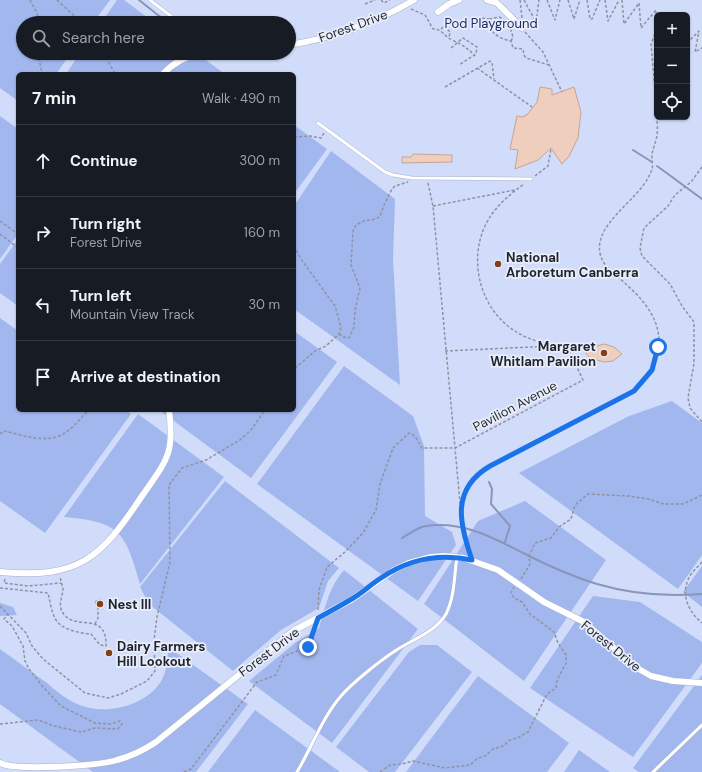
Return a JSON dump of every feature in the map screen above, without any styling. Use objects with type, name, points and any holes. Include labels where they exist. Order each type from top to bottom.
[{"type":"street","name":"Forest Drive","points":[[296,44],[318,40],[348,31],[379,19],[414,0]]},
{"type":"street","points":[[438,12],[449,4],[459,0]]},
{"type":"street","points":[[487,0],[497,3],[522,28]]},
{"type":"street","points":[[165,72],[180,60]]},
{"type":"street","points":[[3,572],[39,574],[59,571],[79,563],[100,550],[120,528],[162,467],[169,453],[172,438],[169,412]]},
{"type":"street","name":"Forest Drive","points":[[0,763],[17,767],[98,764],[117,760],[144,750],[156,742],[275,644],[351,600],[380,579],[409,563],[431,558],[457,557],[472,560],[498,570],[544,602],[584,622],[637,668],[651,676],[673,681],[702,682]]},
{"type":"lane","points":[[150,0],[171,16]]},
{"type":"lane","points":[[318,123],[385,172],[397,176],[428,178],[531,179]]},
{"type":"lane","points":[[297,772],[330,709],[341,695],[394,651],[420,637],[438,624],[446,615],[452,598],[457,557]]},
{"type":"lane","points":[[653,772],[702,725]]},
{"type":"path","points":[[30,0],[37,16]]},
{"type":"path","points":[[57,0],[74,16]]},
{"type":"path","points":[[364,4],[375,0]]},
{"type":"path","points":[[382,0],[384,3],[390,0]]},
{"type":"path","points":[[520,0],[522,28],[543,52],[562,92]]},
{"type":"path","points":[[524,0],[536,22],[539,0]]},
{"type":"path","points":[[546,0],[554,20],[560,0]]},
{"type":"path","points":[[568,0],[575,19],[580,0]]},
{"type":"path","points":[[587,0],[592,19],[600,0]]},
{"type":"path","points":[[605,0],[608,21],[619,0]]},
{"type":"path","points":[[622,0],[624,24],[638,3],[641,28],[654,12]]},
{"type":"path","points":[[409,8],[425,15],[432,29],[440,29],[450,21]]},
{"type":"path","points":[[482,18],[489,19],[499,17],[506,21],[513,37],[511,41],[513,48],[523,49],[526,58],[550,65]]},
{"type":"path","points":[[489,19],[488,24],[491,32],[511,41]]},
{"type":"path","points":[[444,26],[450,32],[449,38]]},
{"type":"path","points":[[440,29],[449,38],[458,42],[475,56]]},
{"type":"path","points":[[690,40],[699,31],[696,52],[702,48]]},
{"type":"path","points":[[654,37],[651,44],[655,84]]},
{"type":"path","points":[[451,48],[461,38],[465,38],[475,44],[478,50],[475,56],[459,65]]},
{"type":"path","points":[[39,60],[42,72]]},
{"type":"path","points":[[108,60],[114,72]]},
{"type":"path","points":[[445,87],[482,64],[492,61],[494,79]]},
{"type":"path","points":[[477,68],[532,107]]},
{"type":"path","points":[[460,503],[472,482],[483,470],[629,395],[640,385],[652,370],[658,347],[658,332],[653,315],[642,300],[605,264],[601,258],[600,248],[601,239],[608,226],[643,188],[654,164],[652,159],[657,136],[657,120]]},
{"type":"path","points":[[296,137],[310,136],[321,138],[324,134],[318,123]]},
{"type":"path","points":[[548,166],[551,149]]},
{"type":"path","points":[[702,167],[690,184],[675,195],[668,206],[644,228],[640,248],[648,263],[670,284],[682,306],[694,322],[694,363],[688,398],[690,408],[702,422]]},
{"type":"path","points":[[428,178],[433,206],[463,536],[472,560]]},
{"type":"path","points":[[339,334],[349,338],[354,327],[355,310],[360,288],[351,264],[353,231],[356,225],[364,221],[376,219],[380,216],[392,189],[401,184]]},
{"type":"path","points":[[433,206],[517,190],[503,199],[493,212],[479,240],[477,263],[480,284],[493,311],[515,332],[541,343],[555,346]]},
{"type":"path","points":[[0,221],[16,233]]},
{"type":"path","points":[[0,234],[16,246]]},
{"type":"path","points":[[296,250],[335,306],[341,328],[339,334],[326,346],[315,351],[296,367]]},
{"type":"path","points":[[445,351],[555,346]]},
{"type":"path","name":"Pavilion Avenue","points":[[455,448],[583,380],[567,346],[555,346]]},
{"type":"path","points":[[0,434],[4,431],[30,437],[48,438],[63,434],[87,412]]},
{"type":"path","points":[[0,606],[26,633],[32,646],[43,659],[85,693],[108,698],[121,694],[147,682],[155,671],[154,640],[157,617],[170,562],[169,485],[182,468],[206,460],[240,440],[251,430],[264,412]]},
{"type":"path","points":[[184,772],[191,769],[257,682],[276,675],[284,656],[308,647],[318,618],[319,590],[327,567],[364,533],[376,510],[380,484],[393,448],[409,433],[415,436],[422,448],[455,448]]},
{"type":"path","points":[[380,772],[390,764],[402,764],[413,760],[445,768],[470,765],[478,758],[485,756],[493,749],[503,746],[510,740],[518,738],[531,728],[547,694],[556,688],[566,663],[566,655],[558,643],[554,632],[530,614],[522,602],[511,594],[512,588],[518,584],[530,564],[530,556],[535,543],[551,538],[559,527],[571,519],[575,505],[588,494],[629,496],[648,499],[664,504],[683,504],[702,495]]},
{"type":"path","points":[[702,562],[688,579],[686,602],[702,623]]},
{"type":"path","points":[[0,588],[48,593],[55,619],[64,627],[78,633],[92,634],[100,645],[106,646],[105,634],[102,629],[94,624],[75,621],[62,612],[60,604],[63,590],[59,571]]},
{"type":"path","points":[[3,572],[4,583],[28,586],[61,583]]},
{"type":"path","points":[[94,624],[98,618],[98,606]]},
{"type":"path","points":[[0,724],[38,720],[54,726],[81,732],[95,728],[118,729],[122,724],[120,721],[111,724],[95,723],[78,713],[68,711],[56,702],[29,669],[25,661],[23,646],[12,626],[4,618],[8,614]]},
{"type":"green space","name":"National Arboretum Canberra","points":[[0,0],[702,0],[702,772],[0,772]]},
{"type":"shaded area","points":[[0,0],[110,0],[98,16],[16,16],[16,60],[66,60],[57,72],[16,72],[16,100],[0,88]]},
{"type":"shaded area","points":[[117,0],[124,0],[146,16],[106,16]]},
{"type":"shaded area","points":[[75,60],[206,60],[222,72],[67,72]]},
{"type":"shaded area","points":[[0,116],[16,128],[16,237],[0,259]]},
{"type":"shaded area","points":[[296,126],[327,149],[296,191]]},
{"type":"shaded area","points":[[331,151],[395,199],[393,259],[400,385],[296,310],[296,203]]},
{"type":"shaded area","points":[[16,242],[16,305],[0,293],[0,264]]},
{"type":"shaded area","points":[[0,318],[16,330],[16,412],[128,412],[131,414],[45,533],[0,501]]},
{"type":"shaded area","points":[[296,332],[337,362],[251,478],[162,412],[296,412]]},
{"type":"shaded area","points":[[344,366],[413,416],[424,446],[425,516],[452,532],[456,545],[418,601],[257,484]]},
{"type":"shaded area","points":[[672,401],[702,423],[702,555],[678,589],[519,473],[629,416]]},
{"type":"shaded area","points":[[138,414],[224,477],[140,584],[130,552],[118,533],[98,522],[64,517]]},
{"type":"shaded area","points":[[225,481],[339,568],[328,581],[319,608],[281,630],[233,671],[149,604],[140,587]]},
{"type":"shaded area","points":[[525,501],[606,560],[524,681],[424,604],[478,521]]},
{"type":"shaded area","points":[[702,566],[702,607],[683,592]]},
{"type":"shaded area","points":[[344,570],[418,629],[332,743],[249,681],[295,643],[319,628],[331,590]]},
{"type":"shaded area","points":[[593,596],[640,602],[702,642],[702,663],[633,757],[530,688]]},
{"type":"shaded area","points":[[0,603],[13,607],[17,615],[0,616]]},
{"type":"shaded area","points":[[420,645],[437,645],[472,672],[395,772],[369,772],[336,747],[409,652]]},
{"type":"shaded area","points":[[168,647],[248,704],[196,772],[93,772],[0,704],[0,649],[69,700],[88,708],[111,709],[133,703],[144,698],[153,691],[160,683],[166,670]]},
{"type":"shaded area","points":[[702,675],[702,772],[639,772],[633,768]]},
{"type":"shaded area","points":[[478,676],[569,743],[547,772],[406,772]]},
{"type":"shaded area","points":[[255,710],[340,772],[208,772]]},
{"type":"shaded area","points":[[579,750],[610,772],[564,772]]},
{"type":"building","points":[[540,87],[552,89],[552,95],[574,87],[581,112],[578,138],[569,156],[562,164],[551,148],[538,160],[515,169],[518,150],[510,149],[517,116],[524,117],[527,115],[537,102]]},
{"type":"building","points":[[413,154],[452,155],[452,162],[402,163],[402,157],[411,157]]},
{"type":"building","name":"Margaret Whitlam Pavilion","points":[[604,344],[614,347],[622,354],[613,361],[604,362],[590,358],[585,352],[592,347]]},
{"type":"waterway","points":[[139,0],[159,16]]},
{"type":"waterway","points":[[633,150],[652,162]]},
{"type":"waterway","points":[[657,166],[702,199]]},
{"type":"waterway","points":[[489,482],[492,489],[491,504],[510,526],[505,542]]},
{"type":"waterway","points":[[402,538],[417,529],[426,526],[454,526],[480,533],[554,568],[597,584],[649,594],[702,594]]},
{"type":"place","name":"National Arboretum Canberra","points":[[498,264]]},
{"type":"place","name":"Margaret Whitlam Pavilion","points":[[604,353]]},
{"type":"place","name":"Nest III","points":[[100,604]]},
{"type":"place","name":"Dairy Farmers Hill Lookout","points":[[109,653]]},
{"type":"route","points":[[308,647],[318,618],[351,600],[394,570],[409,563],[445,556],[472,560],[463,536],[460,503],[475,478],[490,466],[634,391],[652,370],[658,352],[658,347]]},
{"type":"park label","name":"Pod Playground","points":[[491,23]]}]
